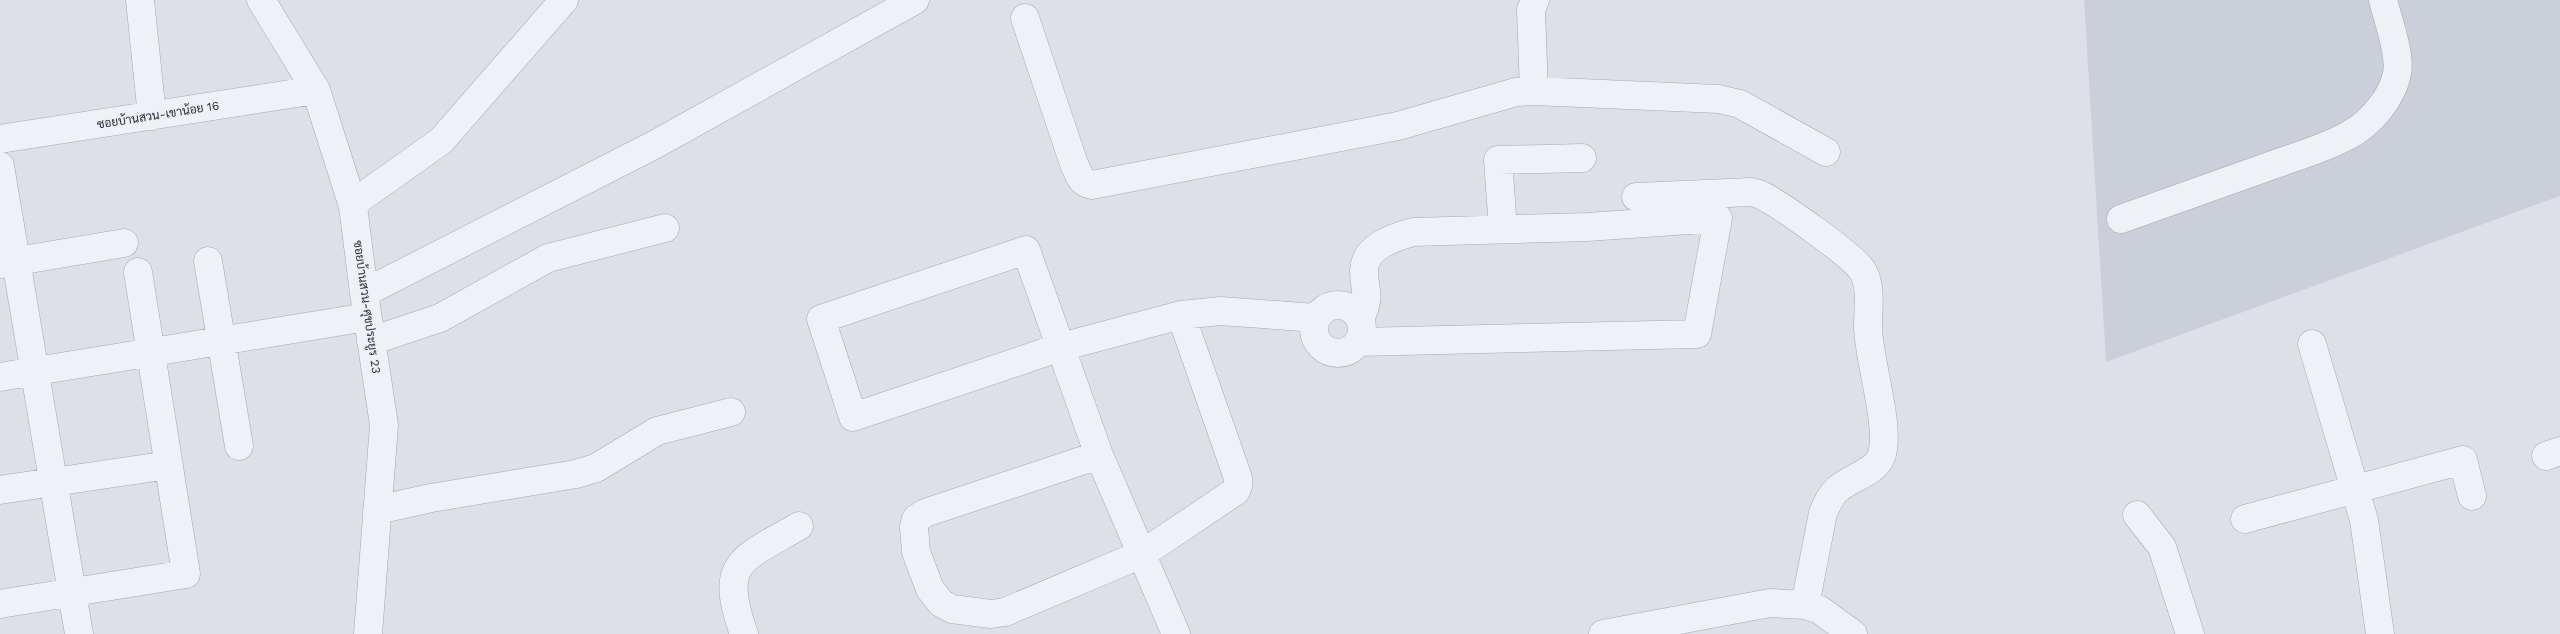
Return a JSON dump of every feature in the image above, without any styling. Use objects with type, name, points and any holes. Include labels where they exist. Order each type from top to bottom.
[{"type":"street","points":[[140,0],[152,116]]},
{"type":"street","points":[[352,204],[441,141],[564,0]]},
{"type":"street","points":[[367,317],[654,145],[915,0]]},
{"type":"street","points":[[1534,91],[1531,10],[1535,0]]},
{"type":"street","points":[[2121,219],[2311,151],[2349,135],[2364,124],[2377,112],[2398,73],[2396,55],[2383,0]]},
{"type":"street","name":"ซอยบ้านสวน-ศุขประยูร 23","points":[[262,1],[316,90],[352,204],[384,425],[368,634]]},
{"type":"street","points":[[1025,18],[1074,164],[1085,184],[1092,185],[1398,126],[1438,116],[1496,96],[1534,91],[1719,99],[1740,104],[1826,152]]},
{"type":"street","name":"ซอยบ้านสวน-เขาน้อย 16","points":[[0,139],[316,90]]},
{"type":"street","points":[[1503,229],[1498,160],[1582,158]]},
{"type":"street","points":[[0,166],[8,263],[35,371],[79,634]]},
{"type":"street","points":[[1636,197],[1759,194],[1854,260],[1866,277],[1869,347],[1880,404],[1884,448],[1881,458],[1876,465],[1839,488],[1828,500],[1823,513],[1805,605]]},
{"type":"street","points":[[1359,330],[1349,308],[1342,305],[1327,307],[1316,318],[1313,325],[1316,341],[1328,352],[1345,353],[1359,330],[1368,296],[1364,268],[1366,261],[1384,241],[1414,232],[1587,227],[1718,218],[1697,334],[1359,330]]},
{"type":"street","points":[[0,377],[367,317],[440,318],[548,258],[665,228]]},
{"type":"street","points":[[8,263],[124,243]]},
{"type":"street","points":[[1176,634],[1099,455],[1061,346],[1026,250],[821,319],[853,417],[1061,346],[1181,315],[1221,311],[1316,318]]},
{"type":"street","points":[[208,261],[239,446]]},
{"type":"street","points":[[0,604],[186,574],[138,272]]},
{"type":"street","points":[[1099,455],[926,513],[916,519],[914,527],[916,552],[922,571],[940,604],[952,610],[991,614],[1005,612],[1142,554],[1236,491],[1238,478],[1181,315]]},
{"type":"street","points":[[2312,344],[2364,520],[2380,634]]},
{"type":"street","points":[[378,510],[431,498],[576,474],[596,468],[657,431],[731,412]]},
{"type":"street","points":[[2245,519],[2463,460],[2472,496]]},
{"type":"street","points":[[0,490],[169,465]]},
{"type":"street","points":[[2137,515],[2156,537],[2168,561],[2190,634]]},
{"type":"street","points":[[744,634],[737,613],[732,587],[736,569],[748,556],[799,526]]},
{"type":"street","points":[[1602,634],[1770,603],[1805,605],[1820,610],[1853,634]]},
{"type":"shaded area","points":[[2084,0],[2560,0],[2560,196],[2106,362]]}]
